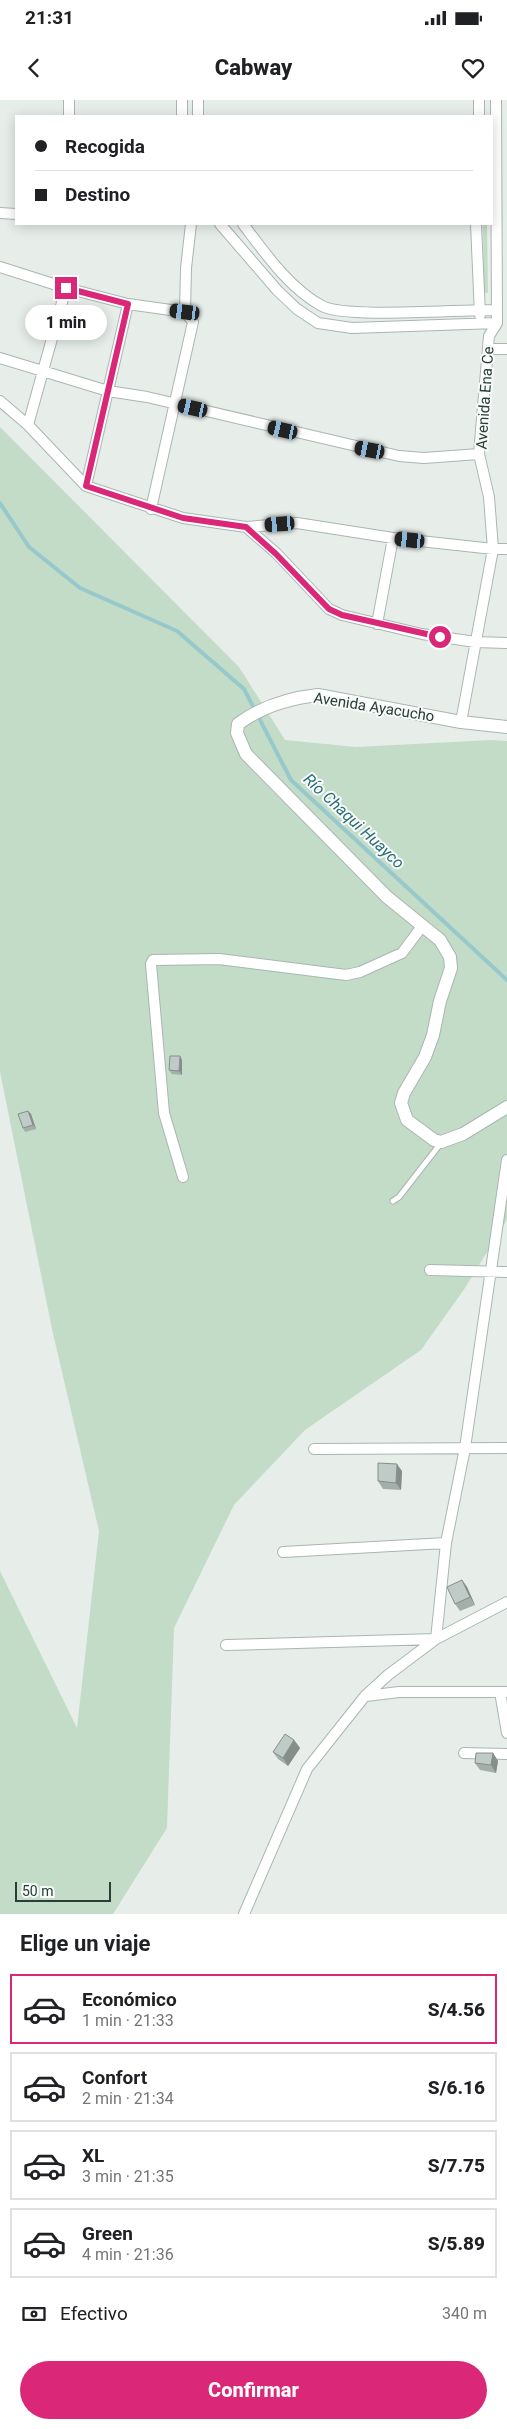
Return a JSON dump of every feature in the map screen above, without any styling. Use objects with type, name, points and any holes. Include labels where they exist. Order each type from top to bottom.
[{"type":"street","points":[[69,100],[69,115]]},
{"type":"street","points":[[182,100],[182,115]]},
{"type":"street","points":[[198,100],[198,115]]},
{"type":"street","points":[[479,100],[479,115]]},
{"type":"street","points":[[221,225],[277,290],[297,309],[318,323],[352,328],[497,323],[502,256],[496,100]]},
{"type":"street","points":[[0,213],[15,214]]},
{"type":"street","points":[[151,509],[193,322],[185,312],[191,225]]},
{"type":"street","points":[[244,225],[288,278],[307,296],[324,307],[353,312],[497,310]]},
{"type":"street","name":"Avenida Ena Ce","points":[[476,225],[481,324],[489,336]]},
{"type":"street","points":[[0,267],[66,288],[128,304],[185,312]]},
{"type":"street","points":[[28,425],[66,288]]},
{"type":"street","points":[[86,486],[128,304]]},
{"type":"street","name":"Avenida Ena Ce","points":[[461,722],[493,549],[489,497],[480,454],[489,336],[497,323]]},
{"type":"street","points":[[489,349],[507,349]]},
{"type":"street","points":[[0,358],[108,391],[175,404],[399,456],[424,458],[480,454]]},
{"type":"street","points":[[0,401],[28,425],[86,486],[151,509],[183,518],[246,527],[297,523],[393,538],[507,549]]},
{"type":"street","points":[[246,527],[276,554],[329,609],[342,615],[377,624],[476,642],[507,643]]},
{"type":"street","points":[[377,624],[393,538]]},
{"type":"street","name":"Avenida Ayacucho","points":[[423,925],[387,897],[246,754],[236,733],[238,724],[272,706],[295,698],[318,695],[461,722],[507,727]]},
{"type":"street","points":[[183,1177],[164,1113],[151,964],[153,960],[219,959],[346,975],[360,972],[402,953],[423,925],[446,948],[450,957],[451,968],[425,1057],[404,1093],[401,1103],[407,1120],[434,1140],[441,1142],[463,1134],[507,1107]]},
{"type":"street","points":[[436,1639],[446,1543],[465,1448],[507,1160]]},
{"type":"street","points":[[430,1270],[507,1272]]},
{"type":"street","points":[[314,1449],[507,1448]]},
{"type":"street","points":[[283,1552],[446,1543]]},
{"type":"street","points":[[244,1914],[307,1769],[365,1696],[388,1675],[436,1639],[507,1602]]},
{"type":"street","points":[[226,1645],[436,1639]]},
{"type":"street","points":[[365,1696],[399,1692],[504,1692],[507,1733]]},
{"type":"street","points":[[464,1752],[507,1754]]},
{"type":"lane","points":[[393,1201],[399,1197],[441,1142]]},
{"type":"green space","points":[[483,225],[487,225],[488,293],[484,293]]},
{"type":"green space","points":[[0,427],[239,667],[285,740],[356,747],[491,740],[507,741],[507,1220],[465,1288],[421,1350],[305,1430],[234,1505],[174,1628],[167,1828],[113,1914],[0,1914],[0,1571],[77,1728],[99,1531],[52,1329],[0,1072]]},
{"type":"building","points":[[170,1056],[180,1056],[179,1071],[169,1070]]},
{"type":"building","points":[[28,1111],[33,1125],[23,1128],[18,1114]]},
{"type":"building","points":[[378,1463],[397,1464],[396,1483],[378,1481]]},
{"type":"building","points":[[462,1580],[470,1597],[455,1604],[447,1587]]},
{"type":"building","points":[[285,1734],[294,1740],[283,1758],[273,1752]]},
{"type":"building","points":[[476,1753],[493,1753],[491,1765],[475,1763]]},
{"type":"waterway","name":"Río Chaqui Huayco","points":[[0,503],[29,547],[80,588],[177,631],[244,689],[291,780],[507,980]]},
{"type":"route","points":[[66,288],[128,304],[86,486],[183,518],[246,527],[276,554],[329,609],[342,615],[440,637]]}]
